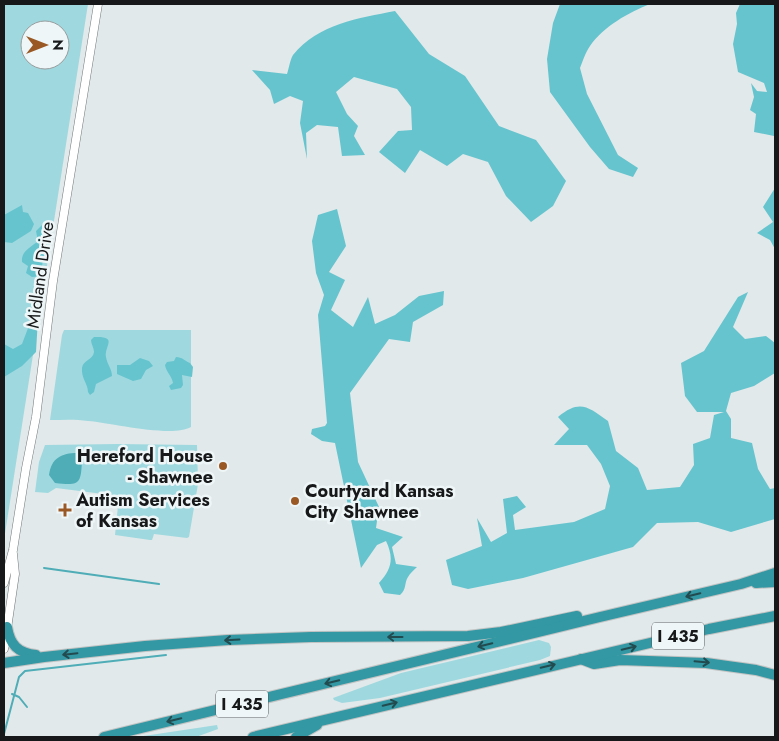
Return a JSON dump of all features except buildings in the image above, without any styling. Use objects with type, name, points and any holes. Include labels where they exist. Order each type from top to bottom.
[{"type":"highway","points":[[741,584],[775,573]]},
{"type":"highway","name":"I 435","points":[[104,737],[600,616],[741,584],[775,582]]},
{"type":"highway","points":[[4,663],[145,646],[238,639],[468,636],[501,632],[581,615],[600,616]]},
{"type":"highway","name":"I 435","points":[[253,737],[709,629],[775,616]]},
{"type":"highway","points":[[7,627],[11,642],[19,650],[27,654],[44,657]]},
{"type":"highway","points":[[581,659],[594,664],[620,660],[706,662],[775,675]]},
{"type":"highway","points":[[296,737],[326,720]]},
{"type":"main road","name":"Midland Drive","points":[[4,583],[13,550],[36,417],[53,281],[98,4]]},
{"type":"main road","name":"Midland Drive","points":[[4,649],[15,574],[13,550]]},
{"type":"shaded area","points":[[4,4],[88,4],[4,540]]},
{"type":"shaded area","points":[[560,4],[650,4],[625,16],[602,32],[588,49],[580,68],[587,94],[618,155],[638,168],[633,177],[609,169],[590,147],[550,92],[547,59],[553,23]]},
{"type":"shaded area","points":[[740,4],[775,4],[774,136],[754,132],[756,114],[750,110],[754,97],[751,83],[757,91],[767,92],[764,83],[738,72],[733,44],[737,24],[736,13]]},
{"type":"shaded area","points":[[395,11],[429,54],[465,76],[499,126],[536,140],[566,181],[553,206],[531,222],[506,196],[488,162],[463,154],[447,166],[420,150],[405,173],[379,152],[398,131],[412,130],[411,107],[397,89],[354,77],[336,92],[347,114],[358,126],[354,136],[365,155],[342,156],[338,127],[317,125],[306,133],[307,159],[300,123],[303,101],[290,96],[274,104],[270,90],[252,70],[287,74],[293,55],[314,36],[340,24],[367,16]]},
{"type":"shaded area","points":[[775,188],[775,249],[770,240],[757,233],[773,222],[763,207]]},
{"type":"shaded area","points":[[22,205],[23,212],[28,213],[34,224],[31,231],[12,243],[4,242],[4,215]]},
{"type":"shaded area","points":[[337,209],[346,246],[329,272],[345,280],[331,310],[353,327],[368,297],[375,324],[395,315],[419,296],[444,291],[443,305],[413,322],[410,342],[389,339],[350,393],[358,462],[379,507],[376,528],[403,537],[392,547],[396,564],[417,567],[407,579],[404,590],[400,595],[384,593],[379,583],[387,573],[391,558],[386,541],[377,545],[361,568],[335,443],[322,441],[311,434],[312,429],[325,426],[327,423],[318,315],[324,295],[316,273],[312,241],[318,215]]},
{"type":"shaded area","points":[[43,224],[49,230],[50,235],[43,258],[41,276],[32,277],[26,273],[28,266],[22,262],[22,258],[27,250],[38,241],[36,231]]},
{"type":"shaded area","points":[[40,284],[36,352],[22,366],[4,377],[4,344],[13,349],[22,344],[33,315],[33,290]]},
{"type":"shaded area","points":[[748,292],[733,327],[745,339],[766,336],[775,343],[775,373],[754,386],[731,393],[726,411],[731,419],[731,438],[752,443],[758,469],[770,489],[775,488],[775,519],[731,532],[698,522],[657,523],[633,547],[523,578],[468,589],[452,585],[446,560],[482,546],[477,518],[491,542],[507,533],[503,499],[517,496],[526,507],[513,515],[515,530],[574,522],[605,509],[610,486],[601,464],[587,445],[554,445],[569,429],[558,417],[572,408],[584,407],[608,421],[616,451],[638,468],[647,490],[680,487],[694,465],[693,444],[710,438],[714,415],[724,412],[697,412],[685,396],[681,363],[704,351],[738,297]]},
{"type":"shaded area","points":[[64,330],[191,330],[191,427],[170,431],[141,429],[83,420],[50,420]]},
{"type":"shaded area","points":[[94,337],[106,338],[109,342],[106,357],[112,376],[96,384],[94,392],[90,395],[82,368],[84,363],[93,355],[94,351],[91,340]]},
{"type":"shaded area","points":[[176,357],[190,363],[193,367],[192,377],[182,375],[183,385],[181,388],[171,390],[169,386],[173,383],[165,365],[167,362],[174,361]]},
{"type":"shaded area","points":[[140,358],[149,361],[153,366],[146,370],[141,379],[133,381],[117,374],[117,365],[130,365]]},
{"type":"shaded area","points":[[45,445],[197,445],[198,484],[189,537],[154,534],[152,540],[150,540],[115,535],[119,496],[56,488],[48,493],[35,492],[39,462]]},
{"type":"shaded area","points":[[77,453],[82,459],[81,474],[78,482],[70,484],[55,483],[49,475],[52,464],[62,455]]},
{"type":"shaded area","points":[[539,640],[549,643],[551,647],[550,656],[540,660],[380,698],[342,703],[333,698],[401,673]]},
{"type":"shaded area","points":[[217,725],[218,729],[196,737],[137,737]]},
{"type":"waterway","points":[[44,568],[159,584]]},
{"type":"waterway","points":[[4,734],[19,677],[25,671],[166,655]]},
{"type":"waterway","points":[[12,694],[19,697],[27,707]]},
{"type":"place","name":"Hereford House - Shawnee","points":[[223,466]]},
{"type":"place","name":"Courtyard Kansas City Shawnee","points":[[295,501]]},
{"type":"place","name":"Autism Services of Kansas","points":[[65,510]]}]
